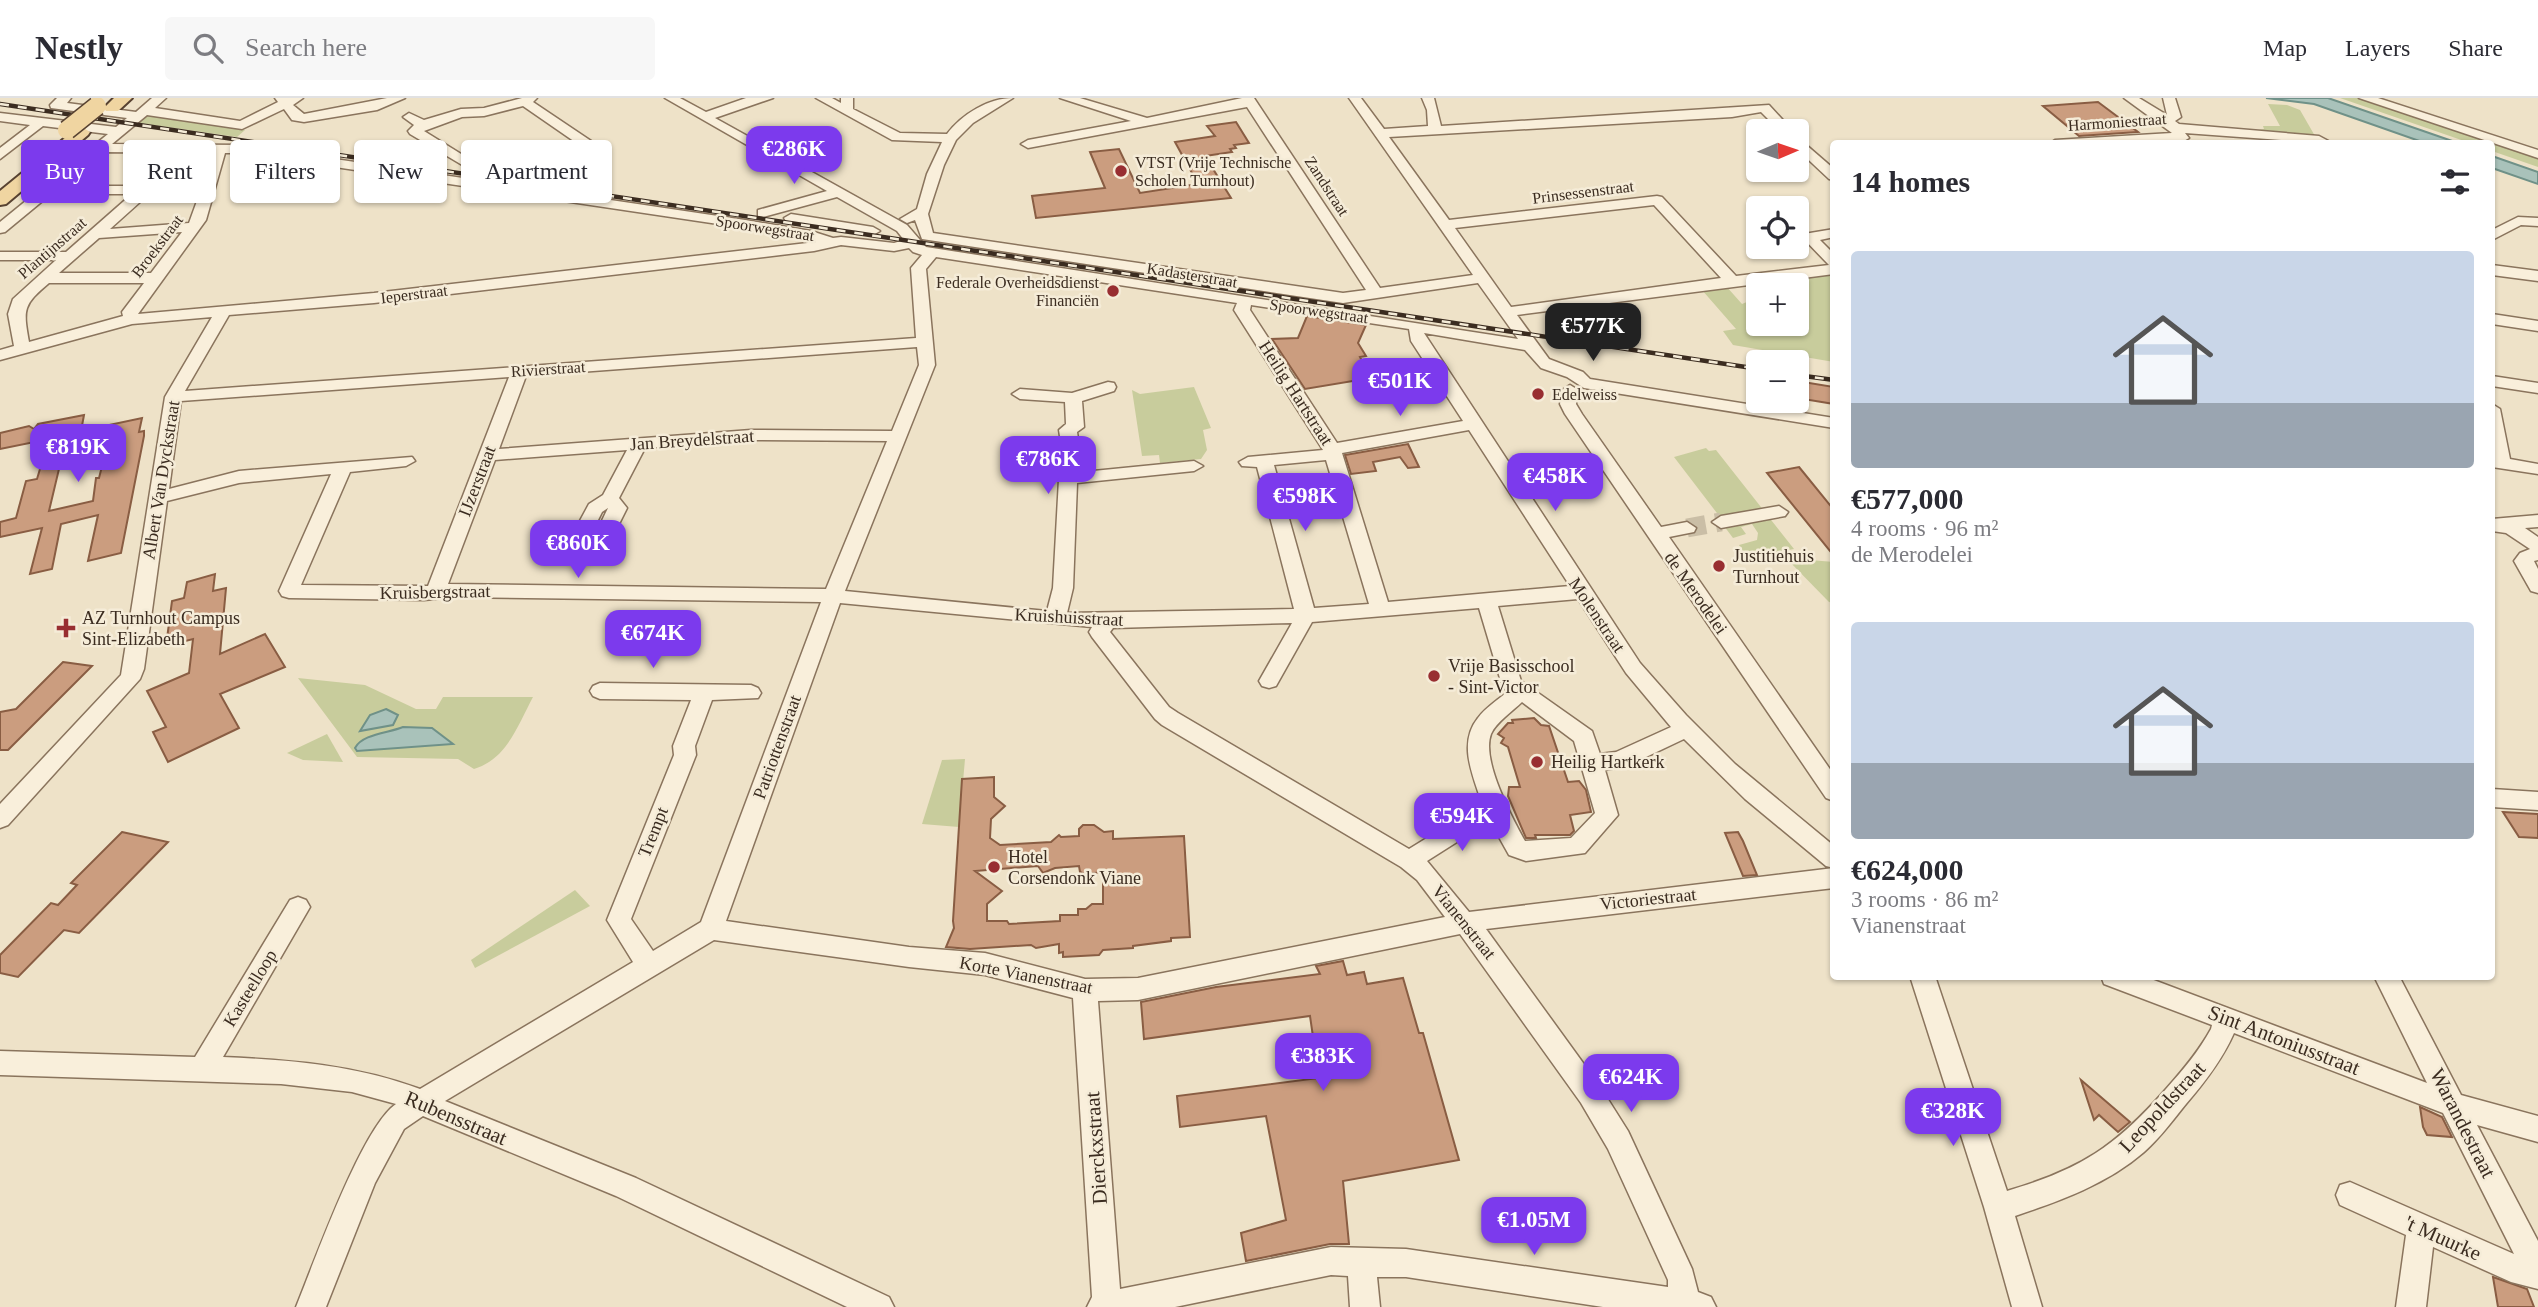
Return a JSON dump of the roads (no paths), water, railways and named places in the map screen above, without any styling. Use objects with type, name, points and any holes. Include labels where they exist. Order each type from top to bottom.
[{"type":"main road","points":[[0,200],[110,102]]},
{"type":"main road","points":[[0,185],[75,131]]},
{"type":"street","points":[[65,98],[56,105],[242,125],[282,101],[297,98]]},
{"type":"street","points":[[109,145],[160,98]]},
{"type":"street","points":[[282,101],[297,117],[304,118],[377,106],[399,98]]},
{"type":"street","points":[[671,98],[899,226],[923,247]]},
{"type":"street","points":[[705,117],[746,102],[767,98]]},
{"type":"street","points":[[822,98],[847,104],[897,137],[950,138]]},
{"type":"street","points":[[723,207],[893,232],[923,211],[950,138],[967,122],[1007,98]]},
{"type":"street","points":[[1066,98],[1146,121]]},
{"type":"street","points":[[1355,98],[1509,317],[1523,348],[1539,371],[1569,381],[1830,422]]},
{"type":"street","points":[[1428,98],[1433,110],[1435,130]]},
{"type":"street","points":[[2130,98],[2176,132]]},
{"type":"street","points":[[2169,98],[2176,132]]},
{"type":"street","points":[[2365,98],[2534,150]]},
{"type":"street","points":[[2392,107],[2412,99]]},
{"type":"street","points":[[461,160],[415,131],[423,125],[461,113],[484,113],[528,100],[582,140]]},
{"type":"street","points":[[1028,144],[1250,100]]},
{"type":"street","name":"Zandstraat","points":[[1250,100],[1376,293]]},
{"type":"street","points":[[1382,133],[1732,113],[1763,103],[1777,119]]},
{"type":"street","points":[[0,117],[121,132]]},
{"type":"street","points":[[409,117],[423,125]]},
{"type":"street","points":[[0,155],[42,121]]},
{"type":"street","name":"Harmoniestraat","points":[[2095,140],[2176,132],[2319,140]]},
{"type":"street","name":"Spoorwegstraat","points":[[109,151],[241,149],[732,222],[811,235],[830,243],[849,240],[894,247],[923,247],[1245,301],[1418,326],[1523,348]]},
{"type":"street","name":"Broekstraat","points":[[216,164],[219,151]]},
{"type":"street","points":[[1810,153],[1830,172]]},
{"type":"street","points":[[1819,162],[1830,161]]},
{"type":"street","points":[[763,213],[823,198],[839,191]]},
{"type":"street","name":"Prinsessenstraat","points":[[1445,225],[1657,200],[1732,281]]},
{"type":"street","points":[[0,229],[38,203]]},
{"type":"street","name":"Plantijnstraat","points":[[21,345],[17,306],[43,278],[130,203]]},
{"type":"street","name":"Broekstraat","points":[[130,315],[194,227],[204,203]]},
{"type":"street","name":"Kadasterstraat","points":[[920,213],[927,236],[1343,298],[1481,278]]},
{"type":"street","points":[[2495,234],[2518,221],[2538,222]]},
{"type":"street","points":[[94,234],[194,227]]},
{"type":"street","points":[[1830,234],[1809,237],[1830,258]]},
{"type":"street","name":"Ieperstraat","points":[[0,355],[21,345],[130,315],[223,312],[396,296],[830,243]]},
{"type":"street","name":"Patriottenstraat","points":[[711,929],[833,596],[927,365],[918,268],[923,247]]},
{"type":"street","points":[[0,256],[68,256]]},
{"type":"street","points":[[1509,317],[1732,281],[1830,269]]},
{"type":"street","points":[[2495,270],[2538,276]]},
{"type":"street","points":[[43,278],[155,278]]},
{"type":"street","name":"Heilig Hartstraat","points":[[1245,301],[1242,310],[1333,452],[1380,609]]},
{"type":"street","name":"Albert Van Dyckstraat","points":[[0,819],[130,680],[134,669],[173,397],[223,312]]},
{"type":"street","points":[[2495,319],[2538,326]]},
{"type":"street","name":"Molenstraat","points":[[1418,326],[1416,333],[1419,341],[1633,668],[1686,729],[1751,794],[1830,856]]},
{"type":"street","name":"Rivierstraat","points":[[173,397],[924,342]]},
{"type":"street","name":"IJzerstraat","points":[[435,592],[520,371]]},
{"type":"street","name":"de Merodelei","points":[[1569,381],[1570,408],[1830,786]]},
{"type":"street","points":[[2495,381],[2538,388]]},
{"type":"street","points":[[1020,394],[1073,398],[1108,387]]},
{"type":"street","points":[[1073,398],[1076,427],[1068,430],[1075,478]]},
{"type":"street","points":[[1269,681],[1306,616],[1256,461],[1333,452],[1474,424]]},
{"type":"street","name":"Jan Breydelstraat","points":[[488,455],[751,435],[898,436]]},
{"type":"street","points":[[2495,441],[2497,463],[2538,469]]},
{"type":"street","points":[[561,592],[577,560],[572,554],[595,508],[610,499],[639,443]]},
{"type":"street","points":[[160,497],[239,477],[406,461]]},
{"type":"street","points":[[1055,620],[1063,588],[1068,479],[1194,466]]},
{"type":"street","name":"Kruisbergstraat","points":[[343,467],[289,592],[833,596]]},
{"type":"street","points":[[1721,522],[1779,512]]},
{"type":"street","points":[[2496,525],[2538,521]]},
{"type":"street","points":[[2496,525],[2518,533],[2538,547]]},
{"type":"street","points":[[1655,534],[1687,528]]},
{"type":"street","points":[[2538,553],[2524,561],[2538,586]]},
{"type":"street","name":"Kruishuisstraat","points":[[833,596],[1055,620],[1107,621],[1306,616],[1582,592]]},
{"type":"street","points":[[1486,600],[1512,685],[1521,691],[1584,737],[1607,816],[1577,846],[1526,852],[1517,848],[1494,808],[1478,751],[1479,736],[1485,724],[1521,691]]},
{"type":"street","name":"Vianenstraat","points":[[1107,621],[1099,632],[1162,713],[1409,859],[1425,873],[1496,960],[1573,1068],[1618,1140],[1692,1305]]},
{"type":"street","points":[[600,691],[751,693]]},
{"type":"street","name":"Trempt","points":[[650,967],[619,920],[685,755],[684,746],[705,692]]},
{"type":"street","points":[[1591,762],[1619,760],[1686,729]]},
{"type":"street","points":[[2495,798],[2538,801]]},
{"type":"street","points":[[1409,859],[1494,808]]},
{"type":"street","name":"Victoriestraat","points":[[1463,922],[1830,878]]},
{"type":"street","name":"Kasteelloop","points":[[202,1069],[298,907]]},
{"type":"street","name":"Korte Vianenstraat","points":[[711,929],[909,957],[985,964],[1085,990],[1138,989],[1463,922]]},
{"type":"street","points":[[311,1307],[364,1176],[396,1120],[423,1101],[711,929]]},
{"type":"street","points":[[1923,980],[1998,1207],[2027,1307]]},
{"type":"street","name":"Sint Antoniusstraat","points":[[2124,980],[2454,1105],[2538,1129]]},
{"type":"street","name":"Warandestraat","points":[[2388,980],[2538,1273]]},
{"type":"street","name":"Dierckxstraat","points":[[1085,990],[1104,1306]]},
{"type":"street","name":"Leopoldstraat","points":[[1998,1207],[2047,1193],[2074,1180],[2134,1143],[2207,1059],[2221,1037],[2227,1018]]},
{"type":"street","name":"Rubensstraat","points":[[0,1063],[307,1075],[356,1083],[423,1101],[448,1116],[626,1187],[879,1307]]},
{"type":"street","name":"'t Muurke","points":[[2350,1195],[2511,1268],[2538,1273]]},
{"type":"street","points":[[2411,1307],[2421,1229]]},
{"type":"street","points":[[1104,1306],[1331,1261],[1406,1263],[1692,1305]]},
{"type":"street","points":[[1361,1262],[1365,1307]]},
{"type":"water","points":[[2266,98],[2328,98],[2449,140],[2416,140],[2314,104]]},
{"type":"water","points":[[2495,157],[2538,172],[2538,184],[2495,169]]},
{"type":"water","points":[[386,709],[398,715],[393,725],[360,731],[370,715]]},
{"type":"water","points":[[403,727],[432,728],[453,744],[357,751],[355,748],[363,740]]},
{"type":"tunnel","points":[[1687,528],[1721,522]]},
{"type":"railway","points":[[0,104],[1746,367]]},
{"type":"railway","points":[[1809,377],[1830,379]]},
{"type":"place","name":"VTST (Vrije Technische Scholen Turnhout)","points":[[1121,171]]},
{"type":"place","name":"Federale Overheidsdienst Financiën","points":[[1113,291]]},
{"type":"place","name":"Edelweiss","points":[[1538,394]]},
{"type":"place","name":"Justitiehuis Turnhout","points":[[1719,566]]},
{"type":"place","name":"AZ Turnhout Campus Sint-Elizabeth","points":[[66,628]]},
{"type":"place","name":"Vrije Basisschool - Sint-Victor","points":[[1434,676]]},
{"type":"place","name":"Heilig Hartkerk","points":[[1537,762]]},
{"type":"place","name":"Hotel Corsendonk Viane","points":[[994,867]]}]
